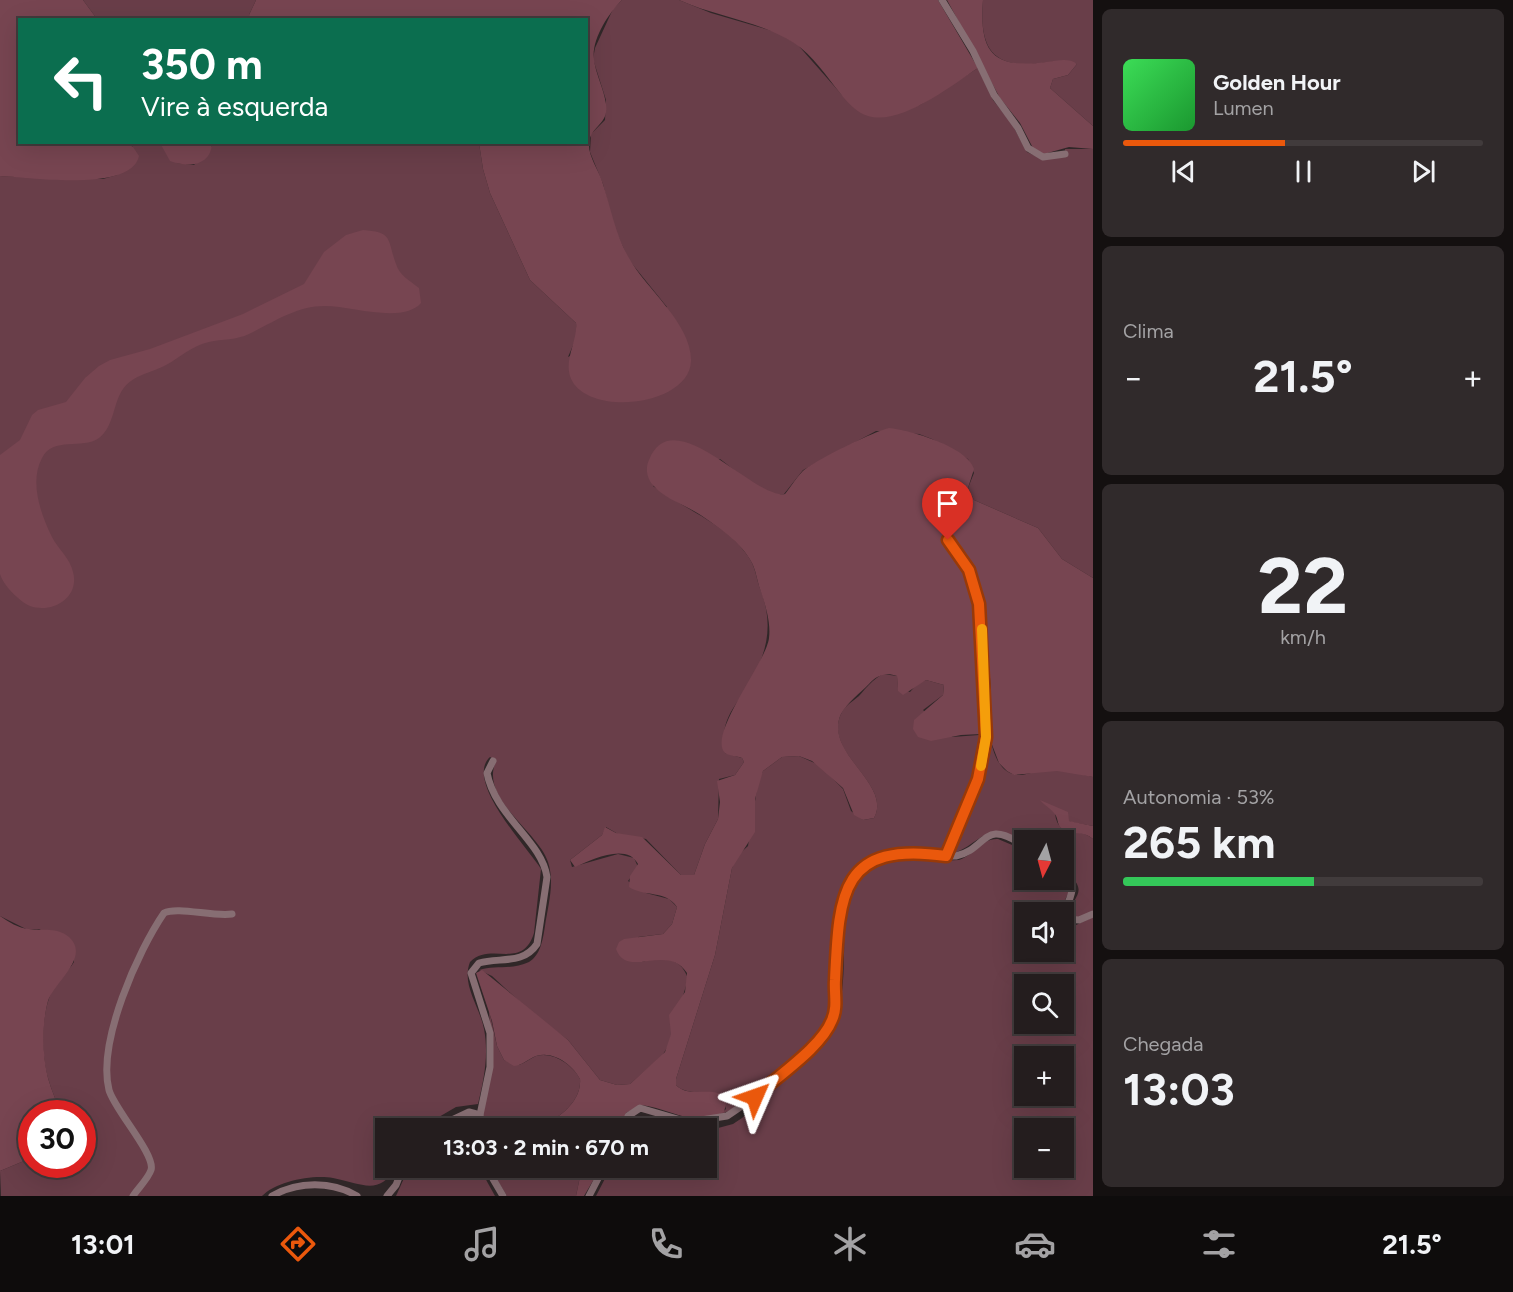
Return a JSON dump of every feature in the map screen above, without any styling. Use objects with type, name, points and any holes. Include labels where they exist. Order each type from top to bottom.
[{"type":"street","points":[[942,0],[994,94],[1018,128],[1028,148],[1043,157],[1065,154]]},
{"type":"street","points":[[946,856],[978,779],[986,737],[979,604],[969,570],[948,540]]},
{"type":"street","points":[[480,1118],[490,1067],[490,1033],[471,973],[479,963],[518,959],[532,951],[537,944],[547,877],[545,867],[535,851],[494,797],[487,773],[493,761]]},
{"type":"street","points":[[717,1118],[733,1114],[755,1097],[812,1046],[831,1022],[836,1009],[834,983],[841,903],[853,879],[872,861],[883,856],[909,852],[946,856],[964,854],[983,837],[991,835],[1007,836],[1014,840]]},
{"type":"street","points":[[132,1196],[151,1172],[151,1160],[118,1110],[109,1090],[107,1073],[112,1034],[126,987],[142,951],[164,913],[176,910],[218,916],[232,914]]},
{"type":"street","points":[[1074,921],[1093,914]]},
{"type":"street","points":[[627,1118],[640,1108],[673,1118]]},
{"type":"street","points":[[454,1118],[464,1113],[474,1112],[480,1115]]},
{"type":"street","points":[[387,1196],[399,1178]]},
{"type":"street","points":[[492,1178],[503,1196]]},
{"type":"street","points":[[589,1196],[598,1178]]},
{"type":"street","points":[[272,1196],[291,1188],[334,1185],[357,1196]]},
{"type":"shaded area","points":[[0,0],[83,0],[96,18],[18,18],[18,144],[128,144],[139,156],[132,168],[118,175],[99,179],[54,180],[0,176]]},
{"type":"shaded area","points":[[83,0],[256,0],[250,18],[96,18]]},
{"type":"shaded area","points":[[256,0],[622,0],[606,20],[595,44],[594,60],[605,98],[606,111],[602,121],[590,137],[589,148],[624,249],[684,334],[691,361],[687,375],[676,387],[642,401],[603,400],[586,394],[574,384],[570,376],[569,361],[576,323],[530,280],[490,193],[483,169],[479,144],[588,144],[588,18],[250,18]]},
{"type":"shaded area","points":[[622,0],[679,0],[711,13],[776,32],[797,44],[842,95],[883,117],[920,105],[978,68],[993,100],[1012,124],[1027,152],[1042,159],[1066,157],[1065,149],[1093,149],[1093,578],[1062,559],[1038,528],[974,500],[968,488],[974,473],[968,459],[919,434],[876,431],[803,470],[784,494],[767,492],[759,488],[720,459],[653,486],[719,528],[742,548],[754,568],[765,603],[768,625],[762,658],[730,713],[724,730],[725,753],[742,758],[744,762],[735,775],[719,779],[718,819],[705,844],[694,875],[681,875],[646,839],[618,834],[606,827],[602,835],[570,860],[572,867],[618,854],[634,858],[638,867],[628,881],[646,893],[669,899],[677,907],[672,924],[663,934],[638,937],[642,962],[656,959],[670,960],[681,966],[688,979],[668,1046],[662,1056],[630,1084],[617,1085],[600,1080],[568,1040],[532,1013],[492,976],[479,970],[517,966],[533,959],[542,941],[551,886],[548,862],[542,850],[502,801],[493,775],[496,761],[490,757],[484,768],[485,782],[491,797],[500,814],[541,869],[534,933],[529,944],[522,951],[487,954],[478,956],[470,962],[469,988],[482,1021],[486,1048],[484,1076],[478,1104],[456,1107],[437,1118],[375,1118],[375,1178],[388,1178],[377,1185],[369,1186],[333,1178],[316,1177],[276,1186],[262,1196],[1,1196],[0,1171],[18,1163],[18,1178],[96,1178],[96,1100],[56,1100],[46,1068],[43,1046],[48,1000],[57,983],[74,962],[74,947],[39,929],[26,929],[0,916],[0,176],[103,179],[117,175],[133,147],[128,144],[161,144],[177,163],[194,165],[212,144],[479,144],[490,193],[530,280],[576,323],[577,336],[568,357],[667,307],[629,260],[614,227],[603,184],[590,152],[591,134],[605,120],[606,100],[593,59],[595,48],[613,9]]},
{"type":"shaded area","points":[[679,0],[938,0],[978,68],[910,110],[881,118],[868,116],[849,103],[813,59],[794,43],[767,29]]},
{"type":"shaded area","points":[[947,0],[983,0],[982,18],[987,45],[993,54],[1002,59],[1013,63],[1028,64],[1066,60],[1077,64],[1068,75],[1053,79],[1050,88],[1093,126],[1093,149],[1069,147],[1044,154],[1033,148],[1020,123],[1000,98]]},
{"type":"shaded area","points":[[983,0],[1093,0],[1093,126],[1050,88],[1053,79],[1068,75],[1077,64],[1016,63],[995,55],[985,38]]},
{"type":"shaded area","points":[[161,144],[212,144],[211,151],[203,161],[184,164],[170,161]]},
{"type":"shaded area","points":[[363,230],[385,235],[400,272],[419,288],[421,303],[413,309],[390,313],[325,306],[304,309],[244,336],[197,346],[166,365],[132,380],[123,389],[108,428],[99,438],[84,443],[53,447],[47,451],[38,467],[38,498],[44,519],[73,572],[74,581],[69,596],[47,608],[30,606],[16,597],[4,583],[0,574],[0,455],[20,440],[32,415],[38,410],[66,402],[85,378],[110,360],[150,349],[243,314],[304,284],[324,252],[346,235]]},
{"type":"shaded area","points":[[889,428],[910,432],[937,441],[961,454],[974,469],[968,488],[974,500],[1038,528],[1062,559],[1093,578],[1093,777],[1057,771],[1014,775],[999,763],[991,742],[991,689],[983,596],[968,558],[953,536],[945,536],[943,545],[956,557],[965,572],[975,607],[982,706],[981,734],[931,741],[918,737],[913,729],[914,720],[943,695],[944,685],[926,680],[903,695],[898,691],[897,676],[885,674],[872,681],[847,706],[841,714],[838,728],[841,742],[874,793],[877,805],[874,818],[863,820],[854,815],[843,788],[812,761],[799,756],[782,757],[763,771],[755,799],[755,832],[732,868],[715,955],[676,1079],[676,1085],[686,1091],[723,1095],[726,1104],[724,1112],[713,1117],[692,1118],[641,1105],[626,1113],[624,1118],[556,1118],[577,1096],[580,1079],[562,1060],[549,1055],[536,1056],[514,1066],[504,1060],[497,1046],[492,1021],[476,973],[482,970],[568,1040],[600,1080],[617,1085],[630,1084],[665,1052],[671,1034],[669,1015],[685,992],[687,973],[679,964],[669,961],[629,961],[621,958],[616,949],[619,942],[624,939],[663,934],[672,924],[677,907],[667,898],[629,887],[630,876],[638,864],[626,854],[608,855],[575,867],[570,860],[602,835],[605,827],[616,833],[642,837],[681,875],[694,875],[705,844],[718,819],[720,802],[717,781],[735,775],[744,762],[742,758],[725,753],[722,744],[724,731],[730,715],[766,649],[769,638],[766,607],[755,569],[748,556],[736,542],[713,524],[657,490],[648,477],[649,460],[660,444],[676,440],[694,445],[771,491],[785,494],[808,467],[870,435]]},
{"type":"shaded area","points":[[883,674],[897,676],[898,688],[910,692],[917,684],[926,680],[944,685],[943,695],[923,710],[952,737],[979,735],[982,730],[970,788],[942,853],[908,850],[882,854],[863,864],[850,879],[840,899],[835,922],[829,978],[829,1010],[822,1026],[797,1056],[763,1087],[731,1110],[719,1115],[726,1109],[722,1095],[685,1090],[676,1085],[676,1079],[715,955],[732,868],[736,857],[748,846],[758,782],[763,771],[782,757],[799,756],[819,765],[843,789],[851,811],[863,820],[874,818],[877,805],[874,792],[847,754],[840,741],[838,727],[842,712],[846,707]]},
{"type":"shaded area","points":[[990,734],[998,762],[1014,775],[1054,771],[1093,777],[1093,826],[1071,822],[1055,814],[1057,822],[1065,830],[1014,830],[1014,838],[1000,832],[992,833],[949,855],[981,782]]},
{"type":"shaded area","points":[[1040,800],[1068,812],[1069,821],[1093,826],[1093,839],[1074,833],[1074,830],[1063,829],[1054,813]]},
{"type":"shaded area","points":[[1074,832],[1093,839],[1093,912],[1083,917],[1074,917],[1074,902],[1079,889],[1074,880]]},
{"type":"shaded area","points":[[998,839],[1014,846],[1014,890],[1068,890],[1069,892],[1064,902],[1014,902],[1014,962],[1074,962],[1074,926],[1093,917],[1093,1196],[596,1196],[605,1178],[717,1178],[717,1128],[733,1124],[742,1118],[826,1042],[834,1027],[842,992],[846,900],[858,880],[869,867],[881,860],[908,857],[959,860],[987,841]]},
{"type":"shaded area","points":[[0,916],[21,927],[64,934],[75,945],[76,953],[74,961],[48,1001],[45,1019],[46,1069],[55,1100],[18,1100],[18,1163],[0,1171]]},
{"type":"shaded area","points":[[489,1010],[497,1046],[504,1060],[519,1065],[536,1056],[556,1057],[577,1074],[580,1079],[580,1088],[572,1103],[556,1118],[483,1118],[492,1067]]},
{"type":"shaded area","points":[[404,1178],[485,1178],[495,1196],[396,1196]]},
{"type":"shaded area","points":[[496,1178],[580,1178],[576,1196],[507,1196]]},
{"type":"shaded area","points":[[580,1178],[595,1178],[584,1196],[576,1196]]},
{"type":"slow traffic","points":[[981,766],[986,737],[982,629]]},
{"type":"route","points":[[755,1097],[812,1046],[831,1022],[836,1009],[834,983],[841,903],[853,879],[872,861],[883,856],[909,852],[946,856],[978,779],[986,737],[986,698],[979,604],[969,570],[948,540]]}]
